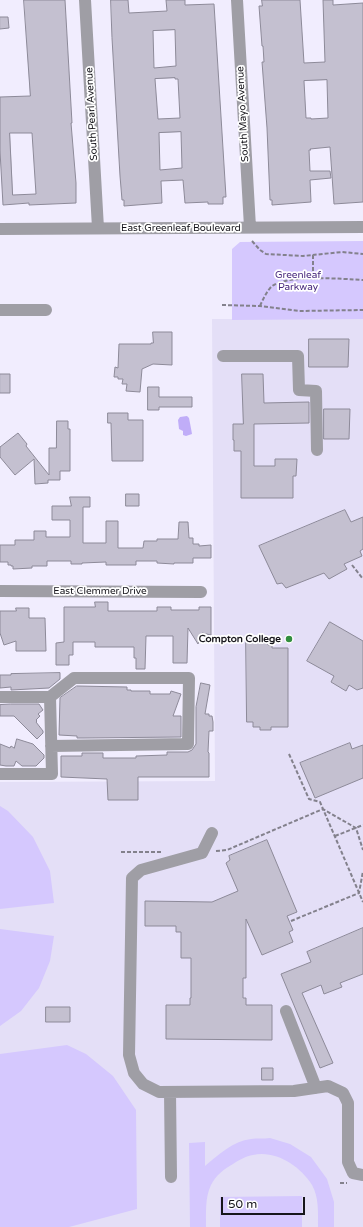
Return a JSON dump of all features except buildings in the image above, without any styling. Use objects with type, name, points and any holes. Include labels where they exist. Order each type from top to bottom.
[{"type":"street","name":"South Pearl Avenue","points":[[85,0],[98,228]]},
{"type":"street","name":"South Mayo Avenue","points":[[237,0],[250,228]]},
{"type":"street","name":"East Greenleaf Boulevard","points":[[0,229],[363,227]]},
{"type":"street","points":[[0,310],[46,310]]},
{"type":"street","points":[[223,356],[298,356],[299,390],[316,391],[317,450]]},
{"type":"street","name":"East Clemmer Drive","points":[[0,591],[201,592]]},
{"type":"street","points":[[0,697],[50,697],[74,678],[189,678],[188,744],[51,746]]},
{"type":"street","points":[[0,774],[52,774],[50,697]]},
{"type":"street","points":[[212,833],[202,853],[141,870],[132,878],[129,1056],[134,1073],[143,1084],[159,1092],[294,1091],[328,1086],[343,1093],[348,1103],[348,1162],[353,1173],[363,1176]]},
{"type":"street","points":[[286,1011],[316,1088]]},
{"type":"street","points":[[170,1092],[171,1177]]},
{"type":"path","points":[[252,241],[266,254],[313,256],[342,252],[363,254]]},
{"type":"path","points":[[313,256],[313,279]]},
{"type":"path","points":[[260,306],[264,296],[272,286],[285,281],[313,279],[363,280]]},
{"type":"path","points":[[222,305],[260,306],[299,311],[363,310]]},
{"type":"path","points":[[352,565],[363,579]]},
{"type":"path","points":[[289,754],[309,800],[320,802],[363,902]]},
{"type":"path","points":[[323,809],[356,828],[363,850]]},
{"type":"path","points":[[202,852],[227,850],[323,809]]},
{"type":"path","points":[[335,836],[363,825]]},
{"type":"path","points":[[121,852],[165,852]]},
{"type":"path","points":[[359,892],[363,871]]},
{"type":"path","points":[[291,921],[359,892]]},
{"type":"shaded area","name":"Compton College","points":[[212,319],[363,319],[363,1227],[0,1227],[0,782],[215,781]]},
{"type":"shaded area","points":[[187,416],[189,418],[192,434],[186,436],[183,435],[183,431],[179,429],[178,420],[180,417]]},
{"type":"green space","name":"Greenleaf Parkway","points":[[363,241],[363,319],[232,320],[232,249],[240,242]]},
{"type":"green space","points":[[0,806],[8,811],[33,837],[50,871],[54,903],[0,909]]},
{"type":"green space","points":[[0,929],[54,936],[50,961],[39,988],[21,1011],[0,1026]]},
{"type":"green space","points":[[67,1045],[86,1054],[113,1076],[136,1110],[137,1209],[69,1227],[0,1227],[0,1054]]},
{"type":"green space","points":[[270,1138],[290,1144],[311,1157],[327,1179],[334,1202],[334,1227],[318,1227],[318,1205],[316,1195],[307,1178],[287,1161],[279,1157],[262,1154],[243,1158],[226,1168],[218,1175],[213,1181],[209,1190],[206,1205],[206,1227],[190,1227],[189,1143],[205,1142],[205,1166],[226,1149],[244,1140]]},
{"type":"green space","points":[[302,1196],[302,1227],[220,1227],[220,1197]]},
{"type":"place","name":"Compton College","points":[[289,639]]}]
